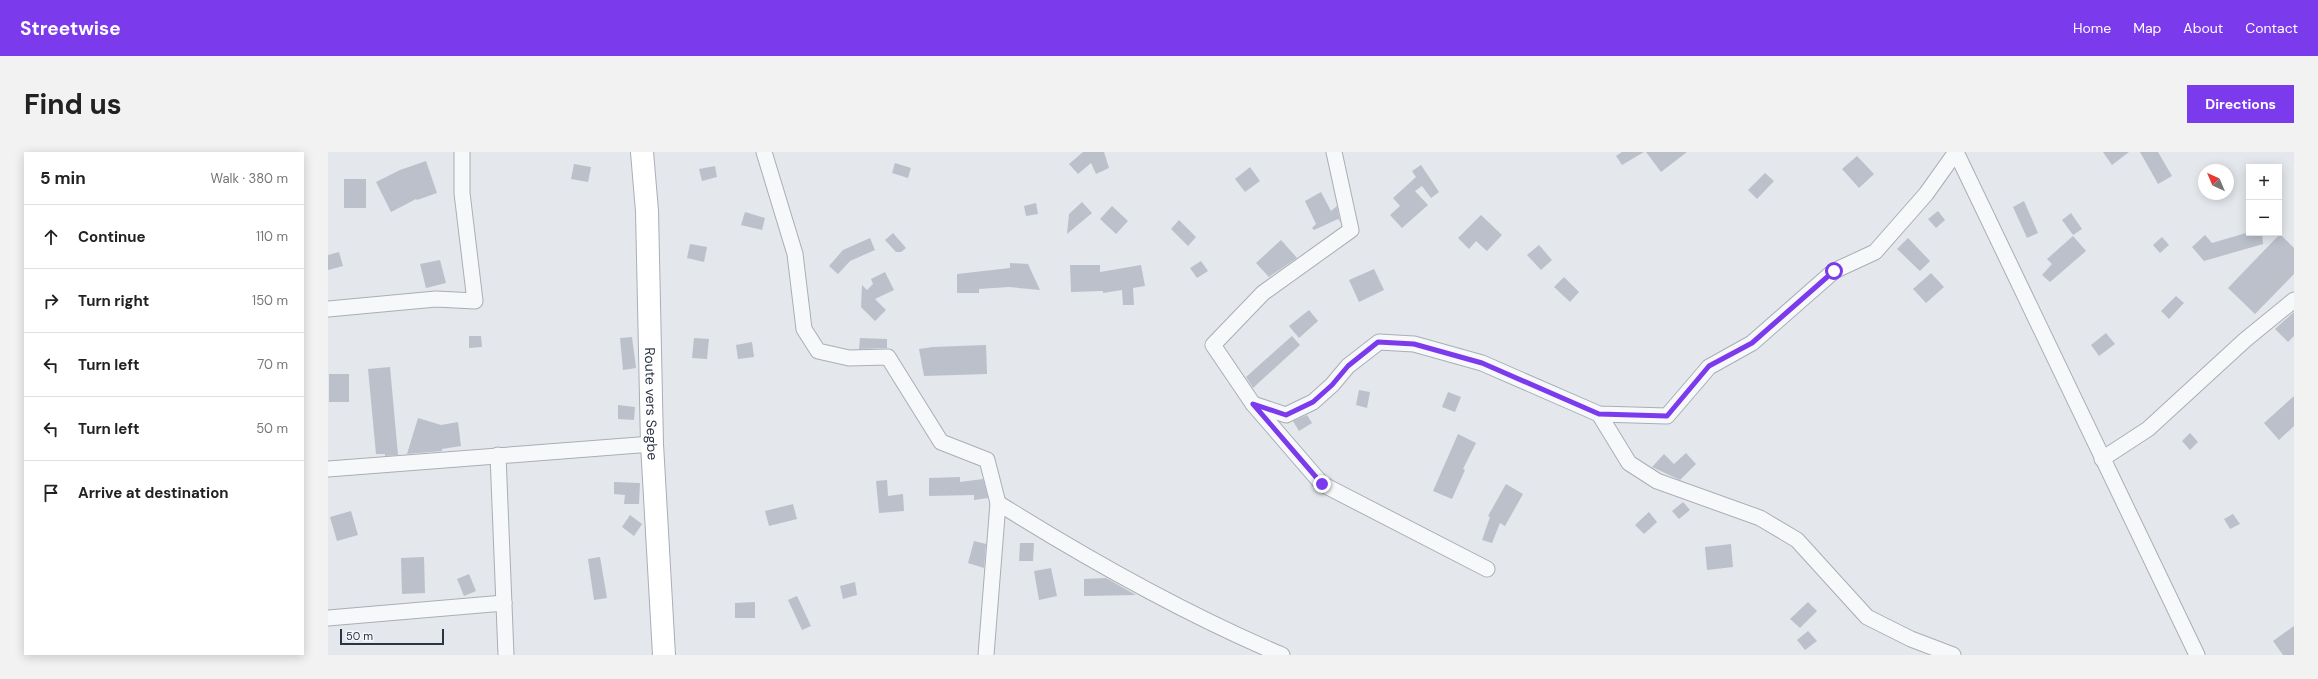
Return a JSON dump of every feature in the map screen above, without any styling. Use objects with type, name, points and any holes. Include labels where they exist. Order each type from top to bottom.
[{"type":"main road","name":"Route vers Segbe","points":[[642,152],[647,210],[652,444],[664,655]]},
{"type":"street","points":[[328,309],[436,299],[474,301],[462,193],[462,152]]},
{"type":"street","points":[[764,152],[795,254],[804,329],[818,351],[849,358],[888,357],[941,442],[987,460],[998,503],[986,655]]},
{"type":"street","points":[[1334,152],[1351,230],[1263,293],[1213,345],[1253,404],[1322,484],[1487,569]]},
{"type":"street","points":[[1253,404],[1286,415],[1313,402],[1332,385],[1348,366],[1378,342],[1414,344],[1482,363],[1599,414],[1667,416],[1709,366],[1752,343],[1834,271],[1875,252],[1926,194],[1956,152],[2197,655]]},
{"type":"street","points":[[2102,459],[2148,429],[2245,340],[2294,300]]},
{"type":"street","points":[[1599,414],[1629,463],[1657,481],[1760,518],[1797,540],[1867,617],[1911,639],[1953,655]]},
{"type":"street","points":[[328,469],[652,444]]},
{"type":"street","points":[[498,455],[506,655]]},
{"type":"street","points":[[998,503],[1081,555],[1243,639],[1282,655]]},
{"type":"street","points":[[328,618],[504,603]]},
{"type":"building","points":[[1083,152],[1104,152],[1109,168],[1096,174],[1091,163],[1078,174],[1069,164]]},
{"type":"building","points":[[1622,152],[1644,152],[1622,165],[1616,156]]},
{"type":"building","points":[[1646,152],[1687,152],[1661,172]]},
{"type":"building","points":[[2103,152],[2129,152],[2112,165]]},
{"type":"building","points":[[2140,152],[2158,152],[2172,176],[2158,184]]},
{"type":"building","points":[[1857,156],[1874,174],[1859,188],[1842,169]]},
{"type":"building","points":[[426,161],[437,193],[417,200],[416,199],[391,212],[376,182],[400,170]]},
{"type":"building","points":[[895,163],[911,168],[908,178],[892,173]]},
{"type":"building","points":[[574,164],[591,167],[588,182],[571,179]]},
{"type":"building","points":[[1421,165],[1439,192],[1431,198],[1422,186],[1415,191],[1428,205],[1402,228],[1390,215],[1400,206],[1393,198],[1416,177],[1412,171]]},
{"type":"building","points":[[715,166],[717,177],[702,181],[699,169]]},
{"type":"building","points":[[1250,167],[1260,181],[1245,192],[1235,179]]},
{"type":"building","points":[[1765,173],[1774,181],[1757,199],[1748,190]]},
{"type":"building","points":[[344,179],[366,179],[366,208],[344,208]]},
{"type":"building","points":[[1321,192],[1331,211],[1337,206],[1340,222],[1338,219],[1314,230],[1312,228],[1316,224],[1305,201]]},
{"type":"building","points":[[2024,201],[2038,233],[2027,238],[2013,207]]},
{"type":"building","points":[[1082,202],[1092,213],[1067,234],[1069,214]]},
{"type":"building","points":[[1036,203],[1038,214],[1026,216],[1024,206]]},
{"type":"building","points":[[1112,206],[1128,221],[1116,234],[1100,219]]},
{"type":"building","points":[[1938,211],[1945,220],[1936,228],[1928,219]]},
{"type":"building","points":[[745,212],[765,218],[762,230],[741,225]]},
{"type":"building","points":[[2071,213],[2082,229],[2073,235],[2062,220]]},
{"type":"building","points":[[1481,215],[1502,235],[1487,251],[1476,241],[1469,249],[1458,238]]},
{"type":"building","points":[[1179,220],[1196,237],[1188,246],[1171,229]]},
{"type":"building","points":[[893,233],[906,248],[901,252],[896,252],[885,240]]},
{"type":"building","points":[[2246,233],[2246,236],[2262,236],[2263,244],[2204,261],[2192,247],[2205,235],[2212,243]]},
{"type":"building","points":[[2073,236],[2086,251],[2050,282],[2042,275],[2052,264],[2047,259]]},
{"type":"building","points":[[2278,236],[2282,236],[2294,248],[2294,274],[2255,314],[2228,288]]},
{"type":"building","points":[[2162,237],[2169,245],[2160,253],[2153,245]]},
{"type":"building","points":[[870,238],[875,250],[850,261],[838,274],[829,266],[843,250]]},
{"type":"building","points":[[1908,238],[1930,261],[1920,271],[1897,249]]},
{"type":"building","points":[[1281,240],[1297,258],[1269,277],[1256,263]]},
{"type":"building","points":[[690,244],[707,247],[704,262],[687,258]]},
{"type":"building","points":[[1539,245],[1552,260],[1541,270],[1527,255]]},
{"type":"building","points":[[339,252],[343,266],[328,270],[328,255]]},
{"type":"building","points":[[440,260],[446,283],[426,288],[420,264]]},
{"type":"building","points":[[1201,261],[1208,271],[1197,278],[1190,268]]},
{"type":"building","points":[[1010,263],[1028,264],[1040,290],[1009,287],[979,289],[979,293],[957,293],[957,274],[1010,268]]},
{"type":"building","points":[[1070,265],[1100,265],[1100,272],[1141,265],[1145,286],[1133,288],[1134,305],[1123,305],[1122,290],[1103,293],[1103,291],[1071,292]]},
{"type":"building","points":[[1374,269],[1384,290],[1359,302],[1349,280]]},
{"type":"building","points":[[885,272],[894,290],[875,299],[886,310],[875,321],[861,307],[862,285],[867,290],[873,284],[871,279]]},
{"type":"building","points":[[1931,273],[1944,287],[1926,303],[1913,289]]},
{"type":"building","points":[[1564,277],[1579,292],[1570,302],[1554,287]]},
{"type":"building","points":[[2176,296],[2184,303],[2169,319],[2161,311]]},
{"type":"building","points":[[1309,310],[1318,321],[1299,338],[1289,326]]},
{"type":"building","points":[[2294,312],[2294,336],[2288,342],[2275,329]]},
{"type":"building","points":[[2106,333],[2115,344],[2099,356],[2091,345]]},
{"type":"building","points":[[469,336],[481,336],[482,347],[469,348]]},
{"type":"building","points":[[1292,336],[1300,345],[1253,388],[1246,377]]},
{"type":"building","points":[[632,337],[636,368],[623,370],[620,338]]},
{"type":"building","points":[[694,338],[709,339],[707,359],[692,358]]},
{"type":"building","points":[[860,338],[887,339],[887,348],[859,349]]},
{"type":"building","points":[[752,342],[754,357],[738,359],[736,345]]},
{"type":"building","points":[[986,345],[987,374],[924,376],[919,349]]},
{"type":"building","points":[[390,367],[398,455],[385,456],[385,454],[376,454],[368,369]]},
{"type":"building","points":[[329,374],[349,374],[349,402],[329,402]]},
{"type":"building","points":[[1359,390],[1370,392],[1367,408],[1356,405]]},
{"type":"building","points":[[1448,392],[1461,397],[1455,412],[1442,407]]},
{"type":"building","points":[[2294,396],[2294,426],[2279,440],[2264,423]]},
{"type":"building","points":[[618,405],[635,407],[634,420],[618,419]]},
{"type":"building","points":[[1307,415],[1312,423],[1299,431],[1293,421]]},
{"type":"building","points":[[418,418],[441,425],[458,422],[461,446],[442,449],[442,451],[407,454]]},
{"type":"building","points":[[2190,433],[2198,442],[2190,450],[2182,441]]},
{"type":"building","points":[[1458,434],[1476,443],[1463,469],[1465,470],[1452,499],[1433,491]]},
{"type":"building","points":[[1686,453],[1696,464],[1680,480],[1652,467],[1664,454],[1674,464]]},
{"type":"building","points":[[960,477],[960,482],[983,479],[988,498],[974,500],[974,495],[929,496],[929,478]]},
{"type":"building","points":[[887,480],[888,496],[903,494],[904,511],[879,513],[876,481]]},
{"type":"building","points":[[614,482],[640,483],[639,504],[624,504],[625,495],[614,494]]},
{"type":"building","points":[[1506,484],[1523,494],[1505,526],[1500,523],[1492,543],[1482,540],[1490,517],[1488,516]]},
{"type":"building","points":[[1683,502],[1690,510],[1679,519],[1672,511]]},
{"type":"building","points":[[793,504],[797,519],[769,526],[765,511]]},
{"type":"building","points":[[351,511],[358,535],[337,541],[330,517]]},
{"type":"building","points":[[1649,512],[1657,522],[1644,534],[1635,525]]},
{"type":"building","points":[[2233,514],[2240,524],[2230,529],[2224,519]]},
{"type":"building","points":[[630,515],[642,524],[634,536],[622,527]]},
{"type":"building","points":[[974,541],[986,544],[984,568],[968,563]]},
{"type":"building","points":[[1020,543],[1034,543],[1033,561],[1019,561]]},
{"type":"building","points":[[1731,544],[1733,567],[1707,570],[1705,547]]},
{"type":"building","points":[[424,557],[425,593],[402,594],[401,558]]},
{"type":"building","points":[[600,557],[607,598],[594,600],[588,559]]},
{"type":"building","points":[[1051,568],[1057,596],[1039,600],[1034,571]]},
{"type":"building","points":[[469,574],[476,591],[464,596],[457,579]]},
{"type":"building","points":[[1106,578],[1136,595],[1084,596],[1084,579]]},
{"type":"building","points":[[855,582],[857,595],[843,599],[840,586]]},
{"type":"building","points":[[797,596],[811,626],[802,630],[788,600]]},
{"type":"building","points":[[755,602],[755,618],[735,618],[735,603]]},
{"type":"building","points":[[1808,602],[1817,611],[1800,628],[1790,619]]},
{"type":"building","points":[[2294,626],[2294,655],[2283,655],[2273,641]]},
{"type":"building","points":[[1808,631],[1817,641],[1805,650],[1797,640]]},
{"type":"route","points":[[1322,484],[1253,404],[1286,415],[1313,402],[1332,385],[1348,366],[1378,342],[1414,344],[1482,363],[1599,414],[1667,416],[1709,366],[1752,343],[1834,271]]}]
